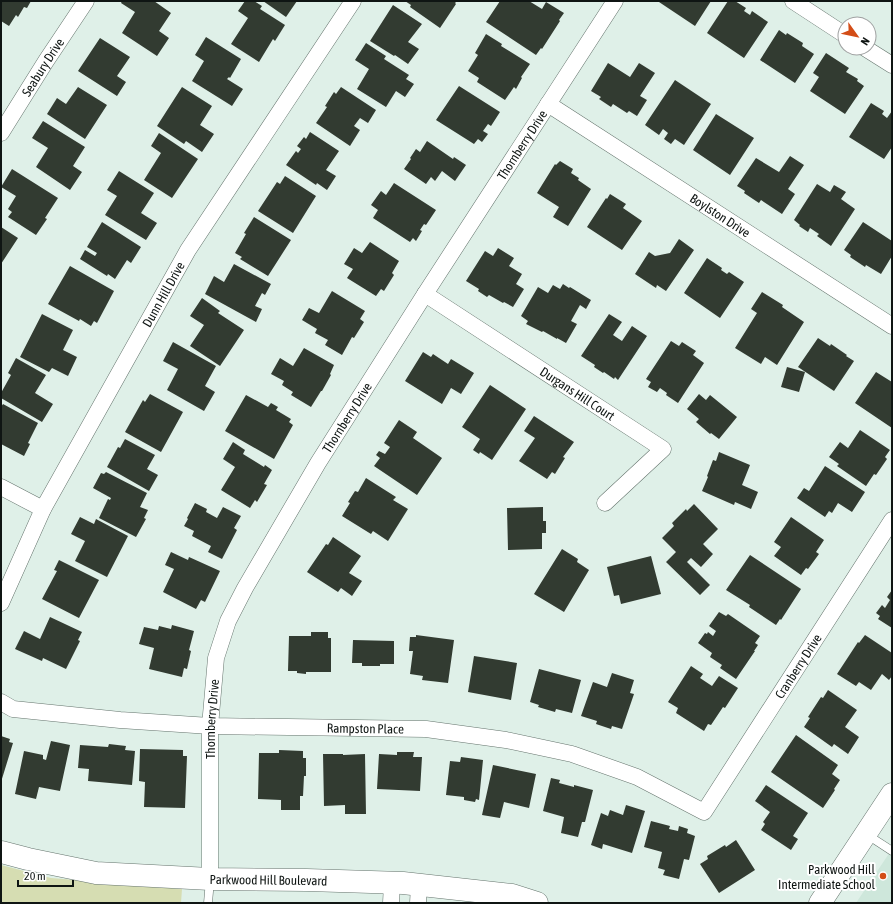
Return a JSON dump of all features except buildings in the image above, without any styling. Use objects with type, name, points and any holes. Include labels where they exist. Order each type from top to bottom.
[{"type":"street","name":"Seabury Drive","points":[[1,133],[86,1]]},
{"type":"street","name":"Dunn Hill Drive","points":[[1,603],[43,509],[188,250],[353,1]]},
{"type":"street","name":"Thornberry Drive","points":[[210,879],[210,726],[216,658],[228,621],[245,588],[318,463],[425,294],[615,1]]},
{"type":"street","points":[[793,1],[837,30]]},
{"type":"street","points":[[877,56],[892,65]]},
{"type":"street","name":"Boylston Drive","points":[[548,104],[892,326]]},
{"type":"street","name":"Durgans Hill Court","points":[[425,294],[663,449],[605,503]]},
{"type":"street","points":[[1,487],[43,509]]},
{"type":"street","name":"Cranberry Drive","points":[[704,812],[892,520]]},
{"type":"street","name":"Rampston Place","points":[[7,706],[120,720],[210,726],[426,729],[506,740],[572,754],[637,777],[704,812]]},
{"type":"street","points":[[820,903],[892,794]]},
{"type":"street","name":"Parkwood Hill Boulevard","points":[[1,852],[96,873],[210,879],[307,880],[392,893],[512,895],[538,903]]},
{"type":"lane","points":[[866,834],[892,850]]},
{"type":"lane","points":[[208,903],[210,879]]},
{"type":"shaded area","name":"Parkwood Hill Intermediate School","points":[[892,849],[892,903],[856,903]]},
{"type":"green space","points":[[1,865],[51,878],[182,889],[181,903],[1,903]]},
{"type":"place","name":"Parkwood Hill Intermediate School","points":[[883,876]]}]
